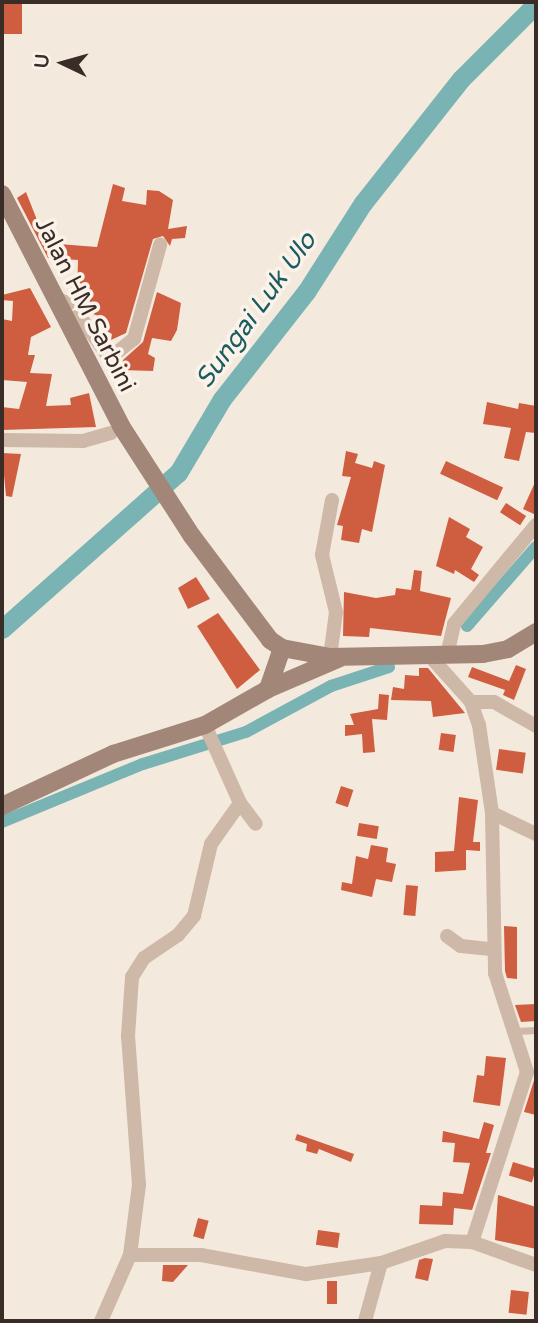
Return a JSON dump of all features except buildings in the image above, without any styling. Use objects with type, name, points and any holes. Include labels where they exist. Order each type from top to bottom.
[{"type":"main road","name":"Jalan HM Sarbini","points":[[2,194],[120,434],[221,577],[282,648]]},
{"type":"main road","points":[[268,689],[282,648],[339,655],[482,654],[531,640]]},
{"type":"main road","points":[[2,806],[113,754],[205,725],[268,689],[339,655]]},
{"type":"street","points":[[54,298],[71,304],[106,353],[116,353],[134,339],[160,245]]},
{"type":"street","points":[[2,440],[83,441],[120,434]]},
{"type":"street","points":[[332,500],[322,555],[336,612],[339,655]]},
{"type":"street","points":[[447,655],[454,624],[536,525]]},
{"type":"street","points":[[428,654],[471,702],[492,813],[491,950],[525,1060],[525,1084],[472,1242]]},
{"type":"street","points":[[471,702],[494,702],[536,726]]},
{"type":"street","points":[[205,725],[217,758],[240,803],[256,824]]},
{"type":"street","points":[[101,1321],[130,1255],[140,1143],[128,1036],[132,977],[144,958],[178,935],[194,916],[211,844],[240,803]]},
{"type":"street","points":[[492,813],[536,834]]},
{"type":"street","points":[[447,936],[463,947],[491,950]]},
{"type":"street","points":[[130,1255],[201,1255],[306,1274],[381,1263],[419,1247],[472,1242],[536,1265]]},
{"type":"street","points":[[365,1321],[381,1263]]},
{"type":"lane","points":[[516,1031],[536,1030]]},
{"type":"waterway","name":"Sungai Luk Ulo","points":[[2,629],[178,473],[222,399],[306,292],[363,203],[461,79],[536,4]]},
{"type":"waterway","points":[[467,626],[536,547]]},
{"type":"waterway","points":[[2,822],[143,764],[246,732],[331,686],[389,667]]}]
